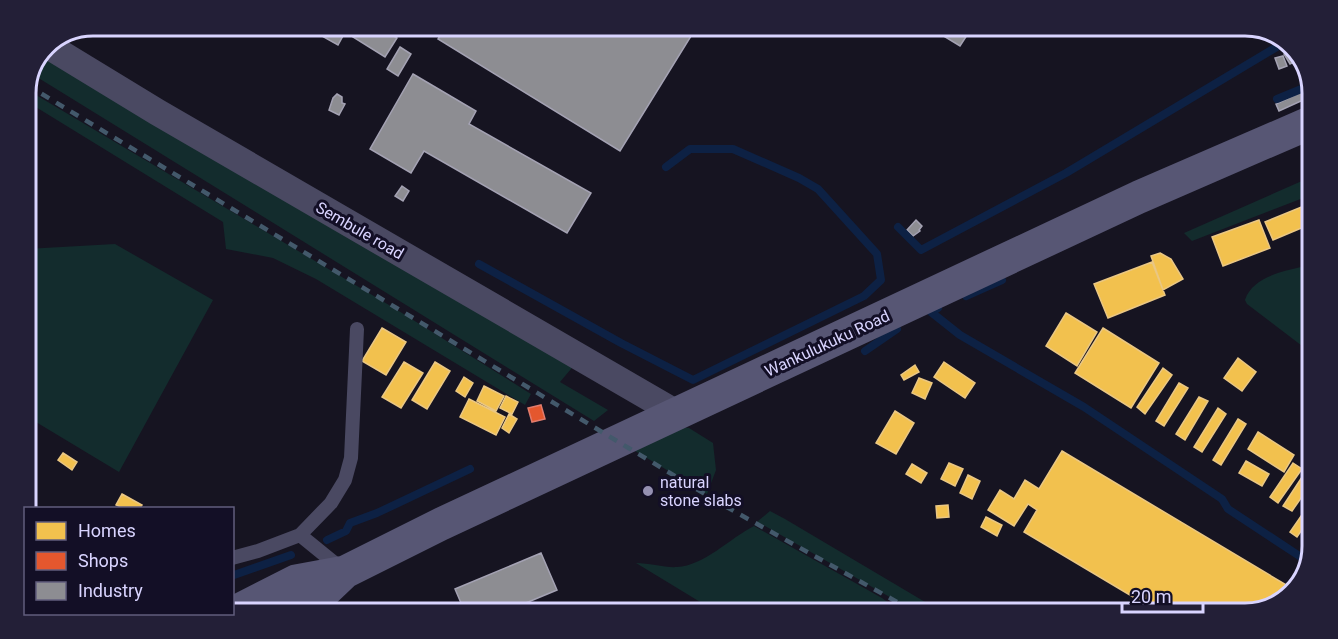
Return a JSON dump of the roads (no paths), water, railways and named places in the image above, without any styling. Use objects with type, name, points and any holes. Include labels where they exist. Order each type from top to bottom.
[{"type":"main road","name":"Wankulukuku Road","points":[[312,603],[345,572],[441,524],[1129,202],[1302,126]]},
{"type":"main road","name":"Wankulukuku Road","points":[[251,603],[296,580],[345,572]]},
{"type":"street","name":"Sembule road","points":[[55,50],[166,118],[676,413]]},
{"type":"lane","points":[[234,557],[300,535],[331,503],[345,480],[351,458],[357,329]]},
{"type":"lane","points":[[300,535],[345,572]]},
{"type":"waterway","points":[[898,227],[921,250],[1066,173],[1278,46]]},
{"type":"waterway","points":[[1277,99],[1302,89]]},
{"type":"waterway","points":[[479,264],[693,380],[864,296],[881,280],[877,254],[818,189],[799,178],[733,149],[690,149],[666,167]]},
{"type":"waterway","points":[[966,296],[1002,280]]},
{"type":"waterway","points":[[938,308],[931,312],[960,335],[1084,407],[1222,499],[1228,509],[1301,557]]},
{"type":"waterway","points":[[865,351],[897,329]]},
{"type":"waterway","points":[[327,540],[346,531],[350,523],[377,513],[470,469]]},
{"type":"waterway","points":[[234,575],[291,555]]},
{"type":"railway","points":[[36,90],[723,505],[899,603]]},
{"type":"place","name":"natural stone slabs","points":[[648,491]]}]
